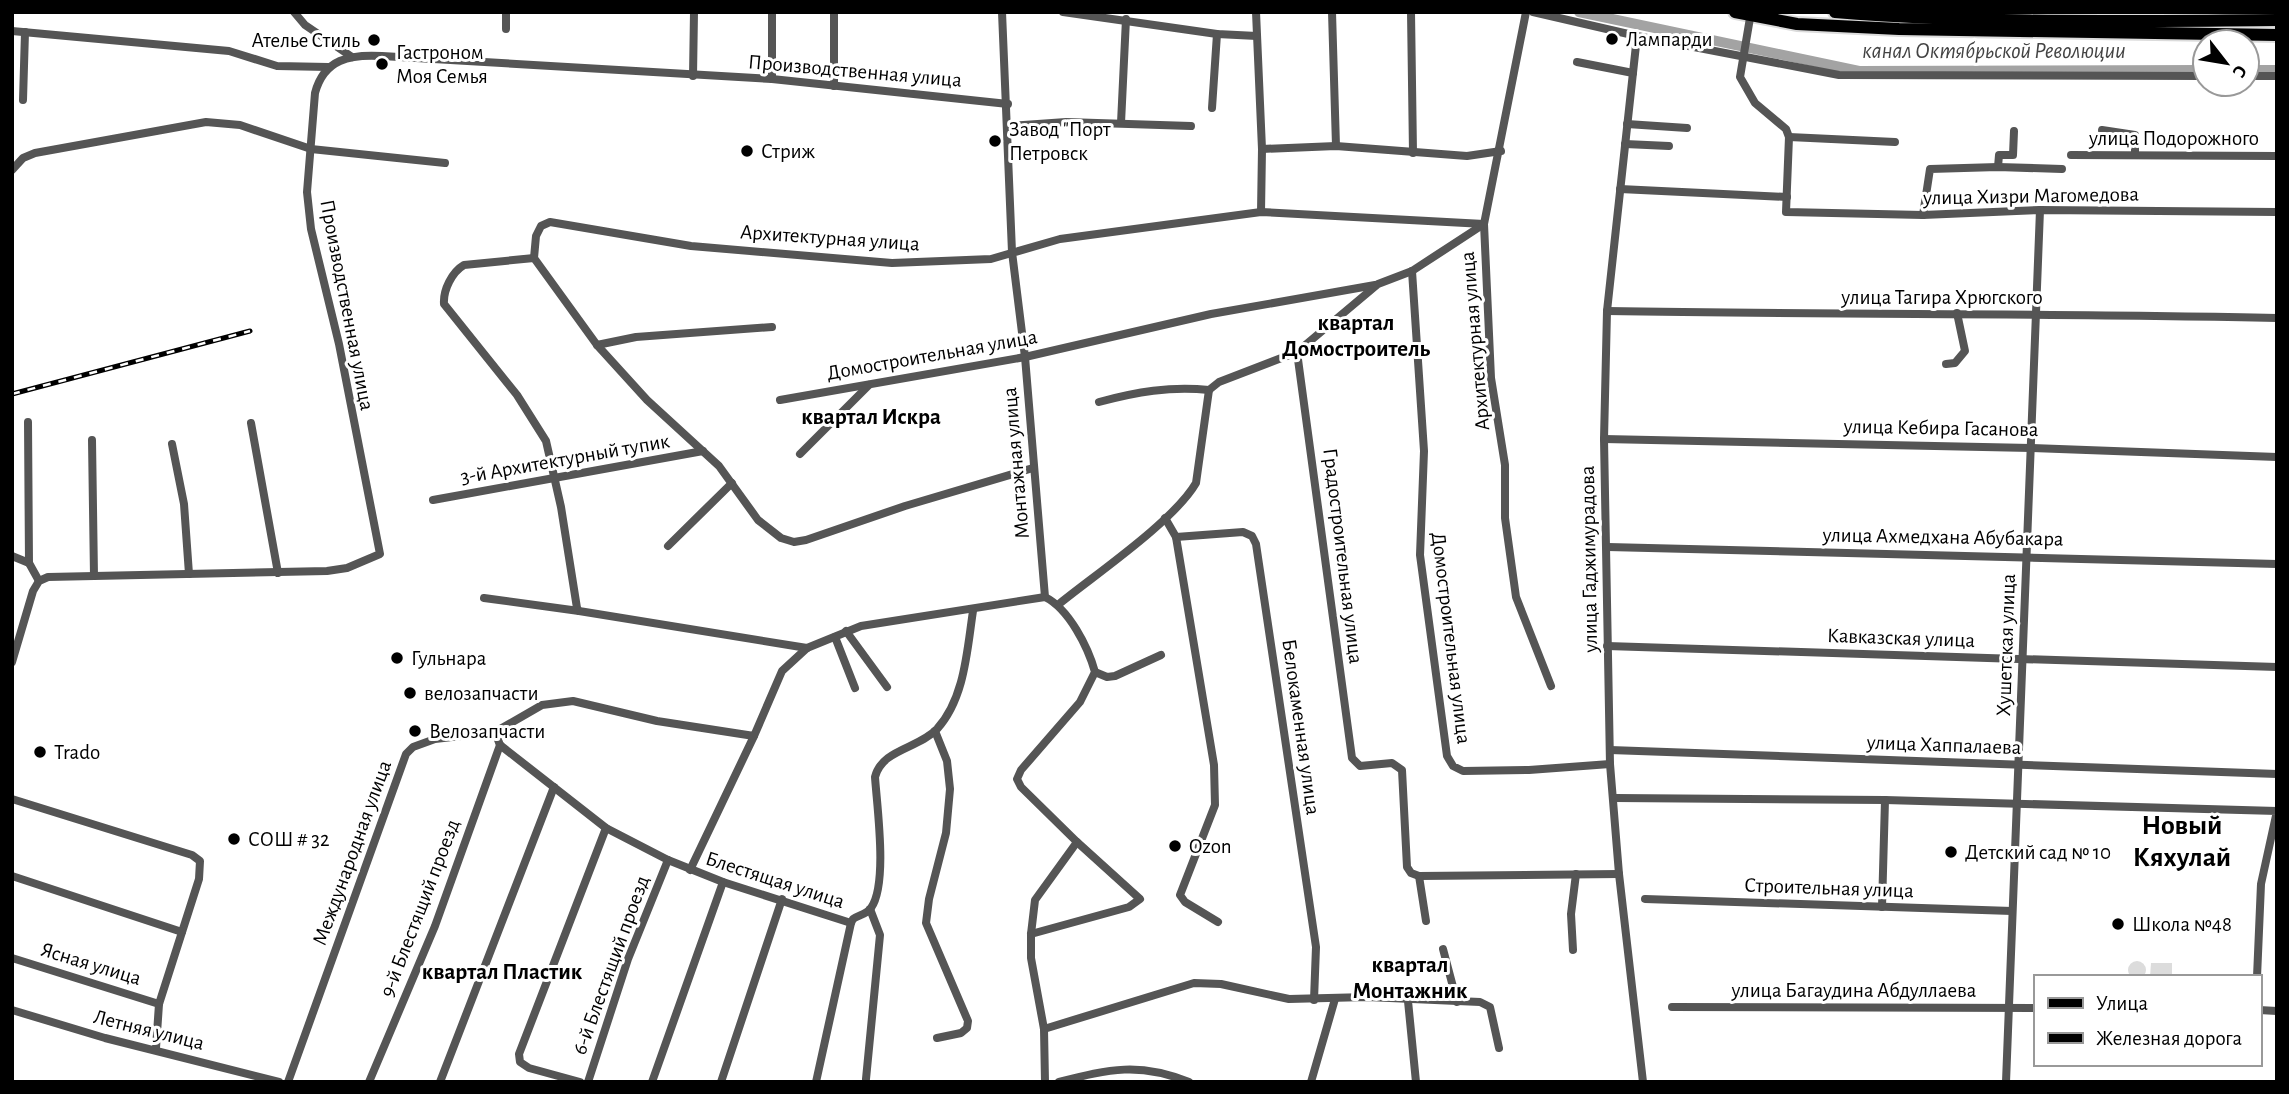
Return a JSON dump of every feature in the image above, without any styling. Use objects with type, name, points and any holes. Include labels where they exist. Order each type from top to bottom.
[{"type":"main road","points":[[1735,12],[1899,29],[2277,35]]},
{"type":"main road","points":[[1835,12],[1900,18],[2061,22],[2277,20]]},
{"type":"street","points":[[294,12],[305,25],[352,57]]},
{"type":"street","points":[[506,12],[506,29]]},
{"type":"street","points":[[693,76],[694,12]]},
{"type":"street","points":[[772,12],[772,79]]},
{"type":"street","points":[[834,12],[834,86]]},
{"type":"street","name":"Монтажная улица","points":[[1002,12],[1009,126],[1012,253],[1025,357],[1032,468],[1045,597]]},
{"type":"street","points":[[1063,12],[1217,34],[1257,36]]},
{"type":"street","points":[[1256,12],[1262,149],[1261,212]]},
{"type":"street","points":[[1332,12],[1336,146]]},
{"type":"street","points":[[1411,12],[1413,153]]},
{"type":"street","points":[[1059,604],[1165,518],[1190,494],[1196,483],[1209,390],[1219,382],[1297,352],[1378,284],[1412,271],[1484,224],[1501,150],[1526,12]]},
{"type":"street","points":[[1533,12],[1744,58],[1851,76],[2191,76]]},
{"type":"street","points":[[1620,189],[1787,197],[1789,137],[1786,129],[1755,103],[1740,77],[1751,13]]},
{"type":"street","points":[[1121,124],[1126,19]]},
{"type":"street","points":[[12,31],[229,51],[277,66],[328,67]]},
{"type":"street","points":[[23,100],[25,32]]},
{"type":"street","points":[[1212,108],[1217,34]]},
{"type":"street","name":"улица Гаджимурадова","points":[[1637,36],[1607,311],[1604,439],[1610,764],[1615,798],[1618,874],[1643,1082]]},
{"type":"street","name":"Производственная улица","points":[[39,581],[57,576],[278,573],[347,568],[380,554],[339,344],[311,229],[307,192],[315,93],[319,79],[328,67],[352,57],[382,56],[772,79],[1008,104]]},
{"type":"street","points":[[1577,62],[1633,73]]},
{"type":"street","points":[[12,170],[23,158],[35,153],[206,122],[240,125],[311,149],[445,163]]},
{"type":"street","points":[[1009,126],[1066,122],[1191,126]]},
{"type":"street","points":[[1627,124],[1687,128]]},
{"type":"street","points":[[2102,130],[2135,135],[2135,155]]},
{"type":"street","points":[[1998,167],[1999,155],[2013,155],[2014,131]]},
{"type":"street","points":[[1789,137],[1895,142]]},
{"type":"street","points":[[1625,144],[1669,146]]},
{"type":"street","points":[[1262,149],[1336,146],[1467,156],[1501,150]]},
{"type":"street","name":"улица Подорожного","points":[[2071,155],[2277,156]]},
{"type":"street","points":[[1923,215],[1930,169],[2062,169]]},
{"type":"street","name":"улица Хизри Магомедова","points":[[1787,197],[1786,212],[1923,215],[2040,210],[2277,212]]},
{"type":"street","name":"Хушетская улица","points":[[2006,1082],[2040,210]]},
{"type":"street","name":"Архитектурная улица","points":[[534,258],[536,236],[541,226],[550,222],[691,246],[892,263],[991,260],[1060,239],[1261,212],[1484,224],[1492,378],[1505,466],[1505,518],[1514,584],[1516,597],[1551,685]]},
{"type":"street","points":[[579,611],[547,440],[538,424],[444,304],[443,294],[458,268],[464,264],[534,258],[597,345],[647,400],[703,451],[732,483],[758,520],[781,538],[794,542],[1032,468]]},
{"type":"street","name":"Домостроительная улица","points":[[1412,271],[1424,451],[1420,555],[1447,756],[1453,766],[1463,771],[1529,770],[1610,764]]},
{"type":"street","name":"Домостроительная улица","points":[[780,400],[1025,357],[1211,314],[1378,284]]},
{"type":"street","name":"улица Тагира Хрюгского","points":[[1607,311],[1867,315],[2036,313],[2277,318]]},
{"type":"street","points":[[1945,364],[1955,363],[1965,351],[1957,313]]},
{"type":"street","points":[[597,345],[636,337],[772,327]]},
{"type":"street","name":"Градостроительная улица","points":[[1297,352],[1355,763],[1360,766],[1392,763],[1402,770],[1407,867],[1415,874]]},
{"type":"street","points":[[800,454],[869,385]]},
{"type":"street","points":[[1099,402],[1139,392],[1182,387],[1209,390]]},
{"type":"street","points":[[12,662],[29,601],[39,581],[29,563],[28,422]]},
{"type":"street","points":[[251,423],[278,573]]},
{"type":"street","name":"улица Кебира Гасанова","points":[[1604,439],[2031,447],[2277,457]]},
{"type":"street","points":[[92,440],[94,576]]},
{"type":"street","points":[[172,444],[184,504],[189,574]]},
{"type":"street","name":"3-й Архитектурный тупик","points":[[433,500],[703,451]]},
{"type":"street","points":[[668,545],[732,483]]},
{"type":"street","points":[[1165,518],[1176,537],[1214,765],[1215,805],[1180,895],[1185,902],[1218,922]]},
{"type":"street","name":"Белокаменная улица","points":[[1176,537],[1243,532],[1252,536],[1256,544],[1316,947],[1314,1000]]},
{"type":"street","name":"улица Ахмедхана Абубакара","points":[[1608,547],[2277,564]]},
{"type":"street","points":[[12,556],[29,563]]},
{"type":"street","points":[[690,870],[782,671],[807,648],[846,631],[1045,597],[1059,604],[1092,659],[1096,672],[1080,702],[1021,770],[1017,779],[1021,787],[1077,842],[1140,899],[1120,910],[1031,934]]},
{"type":"street","points":[[484,598],[807,648]]},
{"type":"street","name":"Блестящая улица","points":[[495,732],[500,744],[606,828],[690,870],[851,923],[870,909],[881,865],[875,777],[878,767],[935,731],[949,711],[960,685],[973,611]]},
{"type":"street","points":[[846,631],[887,687]]},
{"type":"street","points":[[835,637],[855,688]]},
{"type":"street","name":"Кавказская улица","points":[[1607,646],[2277,667]]},
{"type":"street","points":[[1096,672],[1115,676],[1161,654]]},
{"type":"street","name":"Международная улица","points":[[288,1082],[406,754],[413,747],[435,739],[495,732],[542,705],[573,701],[649,719],[754,736]]},
{"type":"street","points":[[935,731],[947,761],[950,789],[946,833],[926,923],[968,1021],[967,1028],[961,1033],[937,1038]]},
{"type":"street","name":"9-й Блестящий проезд","points":[[369,1082],[435,926],[500,744]]},
{"type":"street","name":"улица Хаппалаева","points":[[1610,750],[2277,774]]},
{"type":"street","points":[[440,1082],[554,787]]},
{"type":"street","points":[[1615,798],[2018,802],[2277,811],[2261,884],[2257,975]]},
{"type":"street","points":[[12,799],[181,852],[200,861],[199,879],[159,1004],[156,1048]]},
{"type":"street","points":[[1882,907],[1885,800]]},
{"type":"street","points":[[580,1082],[529,1068],[520,1062],[519,1054],[606,828]]},
{"type":"street","points":[[1045,1082],[1044,1029],[1031,958],[1035,900],[1077,842]]},
{"type":"street","name":"6-й Блестящий проезд","points":[[588,1082],[628,959],[668,860]]},
{"type":"street","points":[[1426,921],[1415,874],[1618,874]]},
{"type":"street","points":[[1573,950],[1571,914],[1576,874]]},
{"type":"street","points":[[12,876],[182,932]]},
{"type":"street","points":[[652,1082],[723,882]]},
{"type":"street","points":[[720,1082],[782,899]]},
{"type":"street","name":"Строительная улица","points":[[1645,899],[2012,911]]},
{"type":"street","points":[[866,1079],[880,935],[870,909]]},
{"type":"street","points":[[816,1082],[851,923]]},
{"type":"street","points":[[1443,949],[1457,1002]]},
{"type":"street","name":"Ясная улица","points":[[12,958],[159,1004]]},
{"type":"street","points":[[1044,1029],[1194,983],[1221,984],[1289,999],[1367,997],[1408,1001],[1480,1002],[1490,1007],[1499,1048]]},
{"type":"street","points":[[1311,1082],[1335,999]]},
{"type":"street","points":[[1408,1001],[1416,1082]]},
{"type":"street","name":"улица Багаудина Абдуллаева","points":[[1672,1007],[2034,1008]]},
{"type":"street","name":"Летняя улица","points":[[12,1010],[106,1038],[156,1048],[279,1082]]},
{"type":"street","points":[[1059,1082],[1119,1068],[1145,1068],[1189,1082]]},
{"type":"shaded area","points":[[2137,961],[2145,967],[2144,975],[2130,975],[2128,970],[2131,964]]},
{"type":"shaded area","points":[[2151,963],[2172,963],[2172,975],[2150,975]]},
{"type":"waterway","name":"канал Октябрьской Революции","points":[[1579,12],[1859,71],[2191,70]]},
{"type":"waterway","name":"канал Октябрьской Революции","points":[[2261,70],[2277,70]]},
{"type":"railway","points":[[12,394],[250,331]]},
{"type":"place","name":"Лампарди","points":[[1612,39]]},
{"type":"place","name":"Ателье Cтиль","points":[[374,40]]},
{"type":"place","name":"Гастроном Моя Семья","points":[[382,64]]},
{"type":"place","name":"Завод \"Порт Петровск","points":[[995,141]]},
{"type":"place","name":"Стриж","points":[[747,151]]},
{"type":"place","name":"Гульнара","points":[[397,658]]},
{"type":"place","name":"велозапчасти","points":[[410,693]]},
{"type":"place","name":"Велозапчасти","points":[[415,731]]},
{"type":"place","name":"Trado","points":[[40,752]]},
{"type":"place","name":"СОШ # 32","points":[[234,839]]},
{"type":"place","name":"Ozon","points":[[1175,846]]},
{"type":"place","name":"Детский сад № 10","points":[[1951,852]]},
{"type":"place","name":"Школа №48","points":[[2118,924]]},
{"type":"district","name":"квартал Домостроитель","points":[[1356,336]]},
{"type":"district","name":"квартал Искра","points":[[871,417]]},
{"type":"district","name":"Новый Кяхулай","points":[[2182,842]]},
{"type":"district","name":"квартал Пластик","points":[[502,972]]},
{"type":"district","name":"квартал Монтажник","points":[[1410,978]]}]
